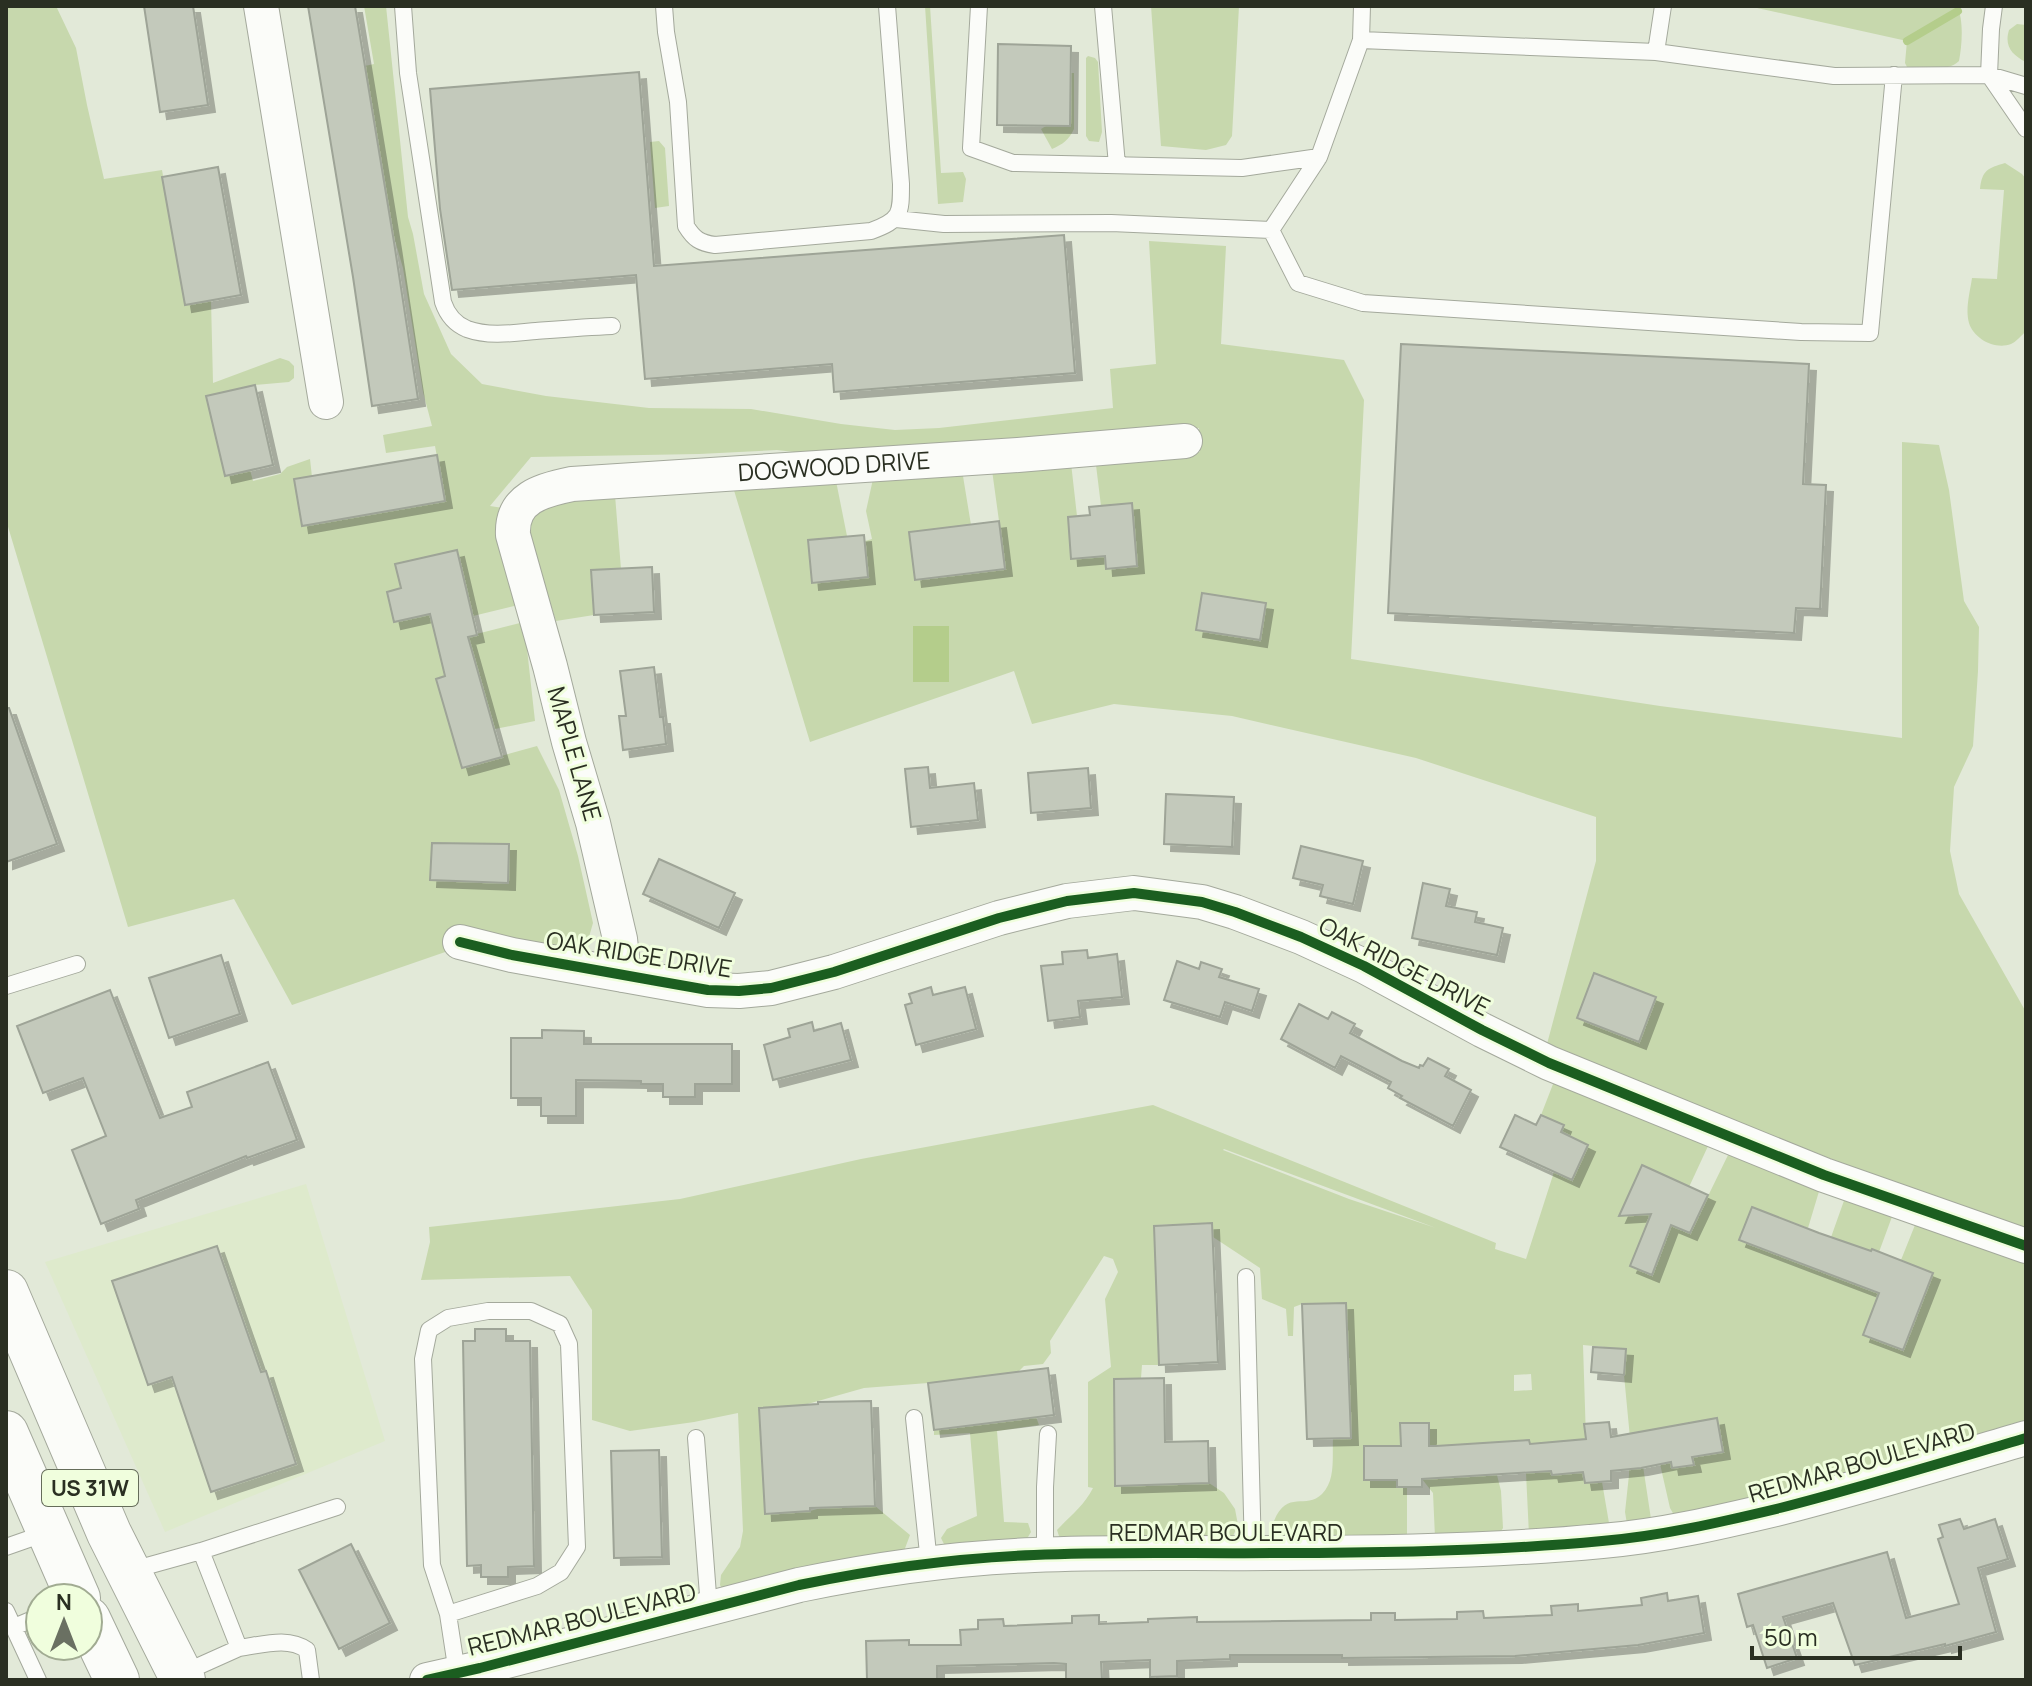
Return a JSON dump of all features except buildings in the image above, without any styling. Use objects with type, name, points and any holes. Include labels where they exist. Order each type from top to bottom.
[{"type":"highway","name":"US 31W","points":[[11,1316],[109,1533],[181,1677]]},
{"type":"highway","name":"US 31W","points":[[6,1433],[71,1582]]},
{"type":"highway","points":[[104,1653],[117,1680]]},
{"type":"street","points":[[261,6],[326,402]]},
{"type":"street","name":"DOGWOOD DRIVE","points":[[513,535],[517,511],[528,498],[547,489],[572,484],[1185,441]]},
{"type":"street","name":"MAPLE LANE","points":[[513,535],[593,823],[620,939],[624,975]]},
{"type":"street","name":"OAK RIDGE DRIVE","points":[[460,942],[512,955],[708,990],[739,991],[771,988],[834,972],[999,918],[1067,901],[1134,893],[1202,902],[1314,943],[1543,1060],[1824,1175],[2026,1246]]},
{"type":"street","name":"REDMAR BOULEVARD","points":[[442,1677],[510,1671],[709,1608],[835,1577],[929,1563],[1045,1554],[1489,1548],[1659,1535],[1816,1499],[2026,1438]]},
{"type":"lane","points":[[403,6],[408,73],[446,311],[464,328],[483,333],[612,326]]},
{"type":"lane","points":[[664,6],[678,102],[686,226],[693,237],[702,243],[715,245],[871,231],[896,219],[901,209],[901,184],[887,6]]},
{"type":"lane","points":[[979,6],[971,148],[1013,163],[1242,168],[1319,157]]},
{"type":"lane","points":[[1103,6],[1117,165]]},
{"type":"lane","points":[[1271,230],[1319,157],[1361,40],[1362,6]]},
{"type":"lane","points":[[1656,52],[1663,6]]},
{"type":"lane","points":[[1994,6],[1989,75],[2026,129]]},
{"type":"lane","points":[[1361,40],[1656,52],[1834,76],[1989,75],[2026,86]]},
{"type":"lane","points":[[1271,230],[1298,283],[1363,303],[1801,332],[1870,333],[1894,75]]},
{"type":"lane","points":[[896,219],[944,224],[1111,223],[1271,230]]},
{"type":"lane","points":[[6,986],[77,964]]},
{"type":"lane","points":[[1246,1277],[1253,1553]]},
{"type":"lane","points":[[442,1677],[448,1614],[432,1565],[423,1359],[429,1330],[448,1318],[488,1311],[531,1311],[560,1324],[569,1344],[577,1547],[561,1572],[537,1586],[448,1614]]},
{"type":"lane","points":[[914,1418],[929,1563]]},
{"type":"lane","points":[[1045,1554],[1048,1434]]},
{"type":"lane","points":[[696,1438],[709,1608]]},
{"type":"lane","points":[[128,1571],[337,1507]]},
{"type":"lane","points":[[6,1547],[50,1532]]},
{"type":"lane","points":[[201,1551],[239,1648]]},
{"type":"lane","points":[[6,1611],[38,1680]]},
{"type":"lane","points":[[14,1627],[24,1623]]},
{"type":"lane","points":[[181,1677],[239,1648],[287,1642],[299,1644],[307,1650],[311,1680]]},
{"type":"shaded area","points":[[6,6],[56,6],[76,48],[104,179],[162,170],[185,304],[211,300],[213,383],[280,358],[294,366],[294,378],[289,382],[255,385],[250,470],[253,481],[280,474],[287,467],[310,459],[312,477],[294,480],[302,526],[445,501],[435,446],[386,453],[383,435],[432,426],[423,392],[368,86],[322,75],[374,64],[364,6],[386,6],[408,217],[424,294],[451,354],[482,384],[546,396],[649,408],[751,409],[895,430],[939,428],[1113,408],[1110,369],[1156,364],[1149,241],[1226,246],[1221,344],[1344,360],[1364,400],[1351,659],[1660,706],[1902,738],[1902,442],[1939,445],[1949,490],[1964,601],[1979,627],[1973,746],[1954,787],[1950,851],[1959,894],[2026,1012],[2026,1228],[1867,1173],[1547,1044],[1596,861],[1596,817],[1416,758],[1232,716],[1114,704],[1032,724],[1014,671],[810,742],[733,487],[836,481],[847,536],[808,540],[813,583],[868,577],[865,541],[872,539],[866,511],[873,479],[962,470],[971,525],[999,521],[992,470],[1071,463],[1077,516],[1068,517],[1071,559],[1105,556],[1106,569],[1137,566],[1132,503],[1101,506],[1096,465],[1200,452],[1199,428],[820,455],[777,450],[531,457],[490,506],[503,508],[522,604],[473,616],[456,550],[396,564],[401,588],[387,593],[394,622],[430,614],[437,644],[524,622],[535,721],[495,729],[477,667],[437,679],[462,767],[537,746],[559,790],[593,923],[582,947],[570,952],[451,950],[292,1005],[234,899],[128,927],[6,520]]},
{"type":"shaded area","points":[[925,6],[930,6],[941,173],[963,172],[966,179],[963,202],[938,204]]},
{"type":"shaded area","points":[[1151,6],[1239,6],[1232,136],[1226,145],[1206,150],[1161,146]]},
{"type":"shaded area","points":[[1748,6],[1957,6],[1962,25],[1959,61],[1941,68],[1907,67],[1907,41]]},
{"type":"shaded area","points":[[2017,24],[2026,25],[2026,62],[2008,45],[2009,30]]},
{"type":"shaded area","points":[[1088,56],[1098,62],[1102,132],[1099,142],[1089,141],[1086,136]]},
{"type":"shaded area","points":[[1071,73],[1074,73],[1074,129],[1065,141],[1052,149],[1041,129],[1046,126],[1070,126]]},
{"type":"shaded area","points":[[659,141],[665,148],[669,206],[655,208],[650,142]]},
{"type":"shaded area","points":[[2005,163],[2026,179],[2026,331],[2013,343],[1998,346],[1975,334],[1969,323],[1968,306],[1972,278],[1997,279],[2004,190],[1980,189],[1987,171]]},
{"type":"shaded area","points":[[615,495],[621,569],[591,570],[594,615],[556,621],[532,546],[528,521],[556,500]]},
{"type":"shaded area","points":[[913,626],[949,626],[949,682],[913,682]]},
{"type":"shaded area","points":[[1555,1079],[1709,1144],[1689,1187],[1625,1205],[1690,1233],[1729,1153],[1820,1188],[1808,1228],[1752,1207],[1739,1240],[1819,1271],[1846,1195],[1893,1214],[1879,1252],[1872,1250],[1858,1285],[1879,1293],[1863,1335],[1903,1349],[1933,1273],[1901,1260],[1917,1220],[2026,1259],[2026,1424],[1804,1489],[1674,1515],[1660,1464],[1643,1466],[1651,1519],[1627,1524],[1625,1512],[1630,1438],[1624,1375],[1626,1349],[1583,1345],[1586,1439],[1549,1443],[1552,1474],[1583,1472],[1585,1483],[1602,1482],[1609,1523],[1597,1529],[1529,1535],[1526,1473],[1532,1472],[1529,1440],[1463,1444],[1465,1477],[1497,1475],[1503,1528],[1500,1533],[1435,1537],[1433,1493],[1422,1479],[1437,1478],[1436,1446],[1429,1446],[1429,1423],[1401,1423],[1401,1446],[1364,1447],[1364,1480],[1397,1480],[1397,1488],[1407,1487],[1407,1537],[1278,1538],[1273,1526],[1279,1511],[1291,1503],[1310,1500],[1322,1494],[1331,1475],[1333,1438],[1350,1438],[1346,1303],[1294,1307],[1293,1336],[1288,1336],[1286,1309],[1262,1299],[1260,1268],[1213,1237],[1212,1223],[1154,1225],[1159,1365],[1142,1365],[1141,1378],[1114,1379],[1115,1486],[1209,1483],[1224,1493],[1235,1509],[1238,1525],[1233,1536],[1063,1541],[1059,1536],[1057,1530],[1081,1506],[1093,1488],[1088,1487],[1088,1382],[1111,1367],[1105,1299],[1118,1272],[1113,1259],[1104,1256],[1050,1341],[1051,1353],[1043,1364],[1024,1366],[1018,1372],[864,1388],[804,1405],[765,1514],[875,1506],[910,1535],[904,1551],[723,1590],[721,1575],[740,1547],[743,1531],[738,1413],[630,1431],[592,1420],[592,1310],[570,1276],[421,1280],[430,1242],[429,1227],[680,1199],[861,1159],[1153,1105],[1496,1243],[1495,1249],[1526,1259],[1554,1172],[1572,1179],[1588,1145],[1561,1132],[1564,1125],[1541,1115]],"holes":[[[1224,1149],[1436,1228],[1349,1199]],[[1531,1374],[1532,1390],[1514,1391],[1514,1375]]]},
{"type":"shaded area","points":[[306,1184],[385,1441],[165,1532],[45,1262]]},
{"type":"shaded area","points":[[1036,1417],[1039,1425],[997,1431],[1004,1522],[1028,1523],[1031,1532],[1025,1542],[944,1544],[941,1538],[947,1529],[977,1516],[970,1433],[934,1435],[934,1430]]},
{"type":"waterway","points":[[1907,41],[1958,11]]},
{"type":"cycle path","points":[[460,942],[512,955],[708,990],[739,991],[771,988],[834,972],[999,918],[1067,901],[1134,893],[1202,902],[1301,937],[1364,966],[1549,1063],[1824,1175],[2026,1246]]},
{"type":"cycle path","points":[[427,1680],[799,1585],[886,1569],[1034,1555],[1443,1551],[1624,1539],[1780,1508],[2026,1438]]}]
